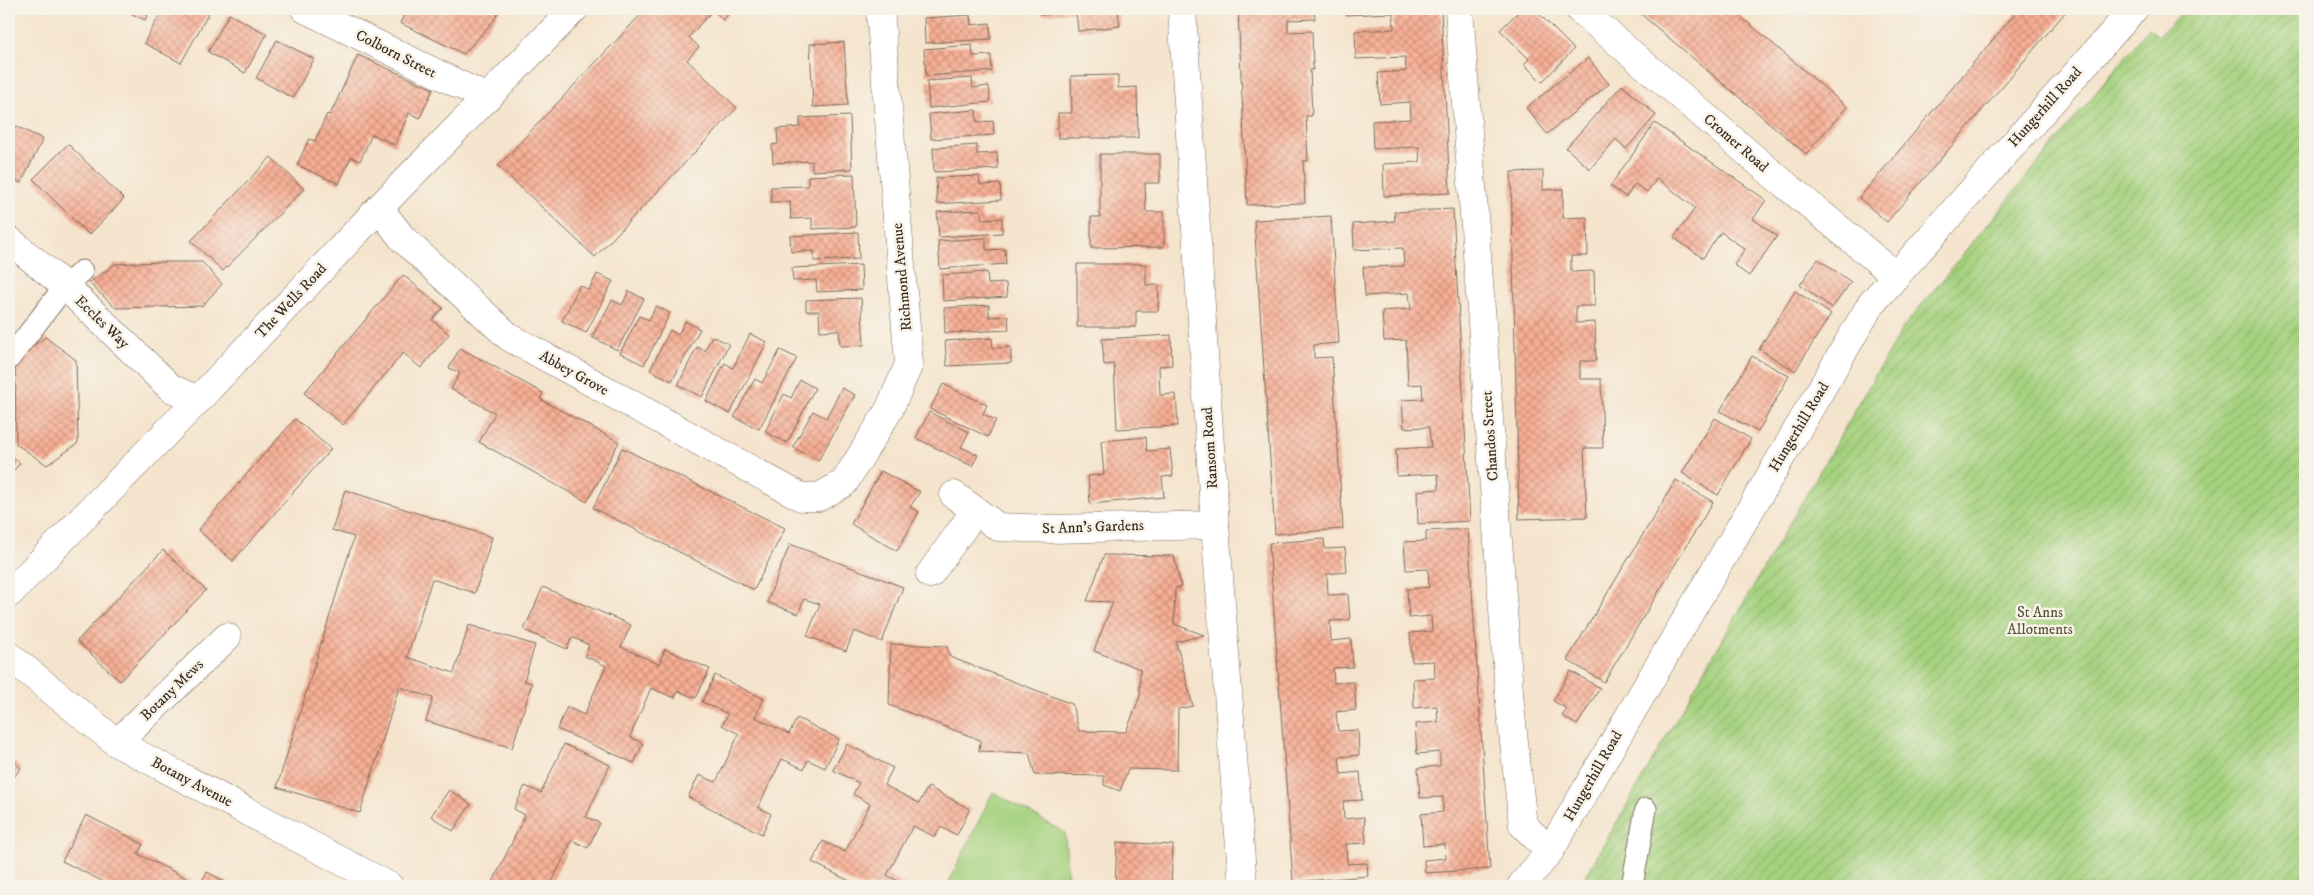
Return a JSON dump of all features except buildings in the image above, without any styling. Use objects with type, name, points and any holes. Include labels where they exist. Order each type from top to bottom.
[{"type":"street","name":"Colborn Street","points":[[305,9],[487,98]]},
{"type":"street","name":"The Wells Road","points":[[9,594],[198,400],[379,208],[574,9]]},
{"type":"street","name":"Richmond Avenue","points":[[801,497],[819,497],[844,483],[889,410],[909,364],[880,9]]},
{"type":"street","name":"Ransom Road","points":[[1182,9],[1215,525],[1243,886]]},
{"type":"street","name":"Chandos Street","points":[[1460,9],[1510,705],[1523,825],[1550,851]]},
{"type":"street","name":"Cromer Road","points":[[1579,9],[1776,177],[1895,275]]},
{"type":"street","name":"Hungerhill Road","points":[[1521,886],[1550,851],[1871,304],[2134,9]]},
{"type":"street","name":"Abbey Grove","points":[[379,208],[403,239],[509,337],[801,497]]},
{"type":"street","name":"Eccles Way","points":[[9,240],[73,279],[171,388],[198,400]]},
{"type":"street","name":"St Ann's Gardens","points":[[930,574],[964,503],[998,527],[1052,529],[1215,525]]},
{"type":"street","name":"Botany Mews","points":[[117,743],[227,637]]},
{"type":"street","name":"Botany Avenue","points":[[9,656],[117,743],[390,886]]},
{"type":"lane","points":[[9,359],[73,279]]},
{"type":"lane","points":[[1632,886],[1646,809]]},
{"type":"green space","name":"St Anns Allotments","points":[[2186,9],[2305,9],[2305,886],[1580,886],[1902,329],[2149,28],[2158,36]]},
{"type":"green space","points":[[993,792],[1065,833],[1068,886],[947,886]]}]
